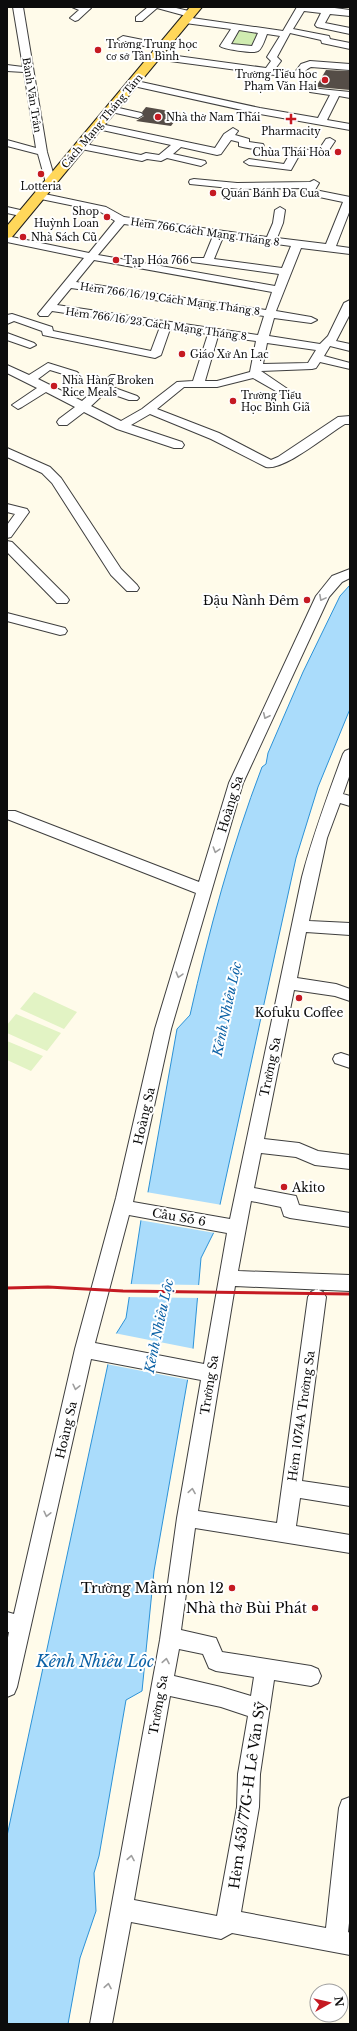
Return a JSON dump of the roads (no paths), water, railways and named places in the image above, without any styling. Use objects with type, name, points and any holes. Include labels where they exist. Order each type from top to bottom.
[{"type":"main road","name":"Cách Mạng Tháng Tám","points":[[7,234],[51,183],[96,126],[190,14]]},
{"type":"street","name":"Bành Văn Trân","points":[[18,7],[42,152],[51,183]]},
{"type":"street","points":[[76,18],[86,8],[77,7]]},
{"type":"street","points":[[139,19],[153,7]]},
{"type":"street","points":[[161,7],[237,27],[326,38],[325,41],[350,46]]},
{"type":"street","points":[[269,71],[276,61],[272,57],[300,9],[327,10],[350,14]]},
{"type":"street","points":[[327,10],[320,25],[350,31]]},
{"type":"street","points":[[237,27],[225,46],[255,49],[264,31]]},
{"type":"street","points":[[124,40],[159,51],[297,75],[304,66],[310,64],[350,67]]},
{"type":"street","points":[[7,68],[28,70]]},
{"type":"street","points":[[132,83],[320,123],[350,127]]},
{"type":"street","points":[[314,90],[350,95]]},
{"type":"street","points":[[320,123],[336,93]]},
{"type":"street","points":[[110,109],[138,115]]},
{"type":"street","points":[[96,126],[217,152],[230,133],[245,141],[243,144],[258,146]]},
{"type":"street","points":[[114,166],[118,153],[128,140]]},
{"type":"street","points":[[249,162],[287,168],[298,150],[321,154],[330,142]]},
{"type":"street","points":[[7,144],[42,152]]},
{"type":"street","points":[[80,146],[142,158],[146,156],[161,158],[179,144]]},
{"type":"street","points":[[18,158],[28,150]]},
{"type":"street","points":[[166,155],[201,163]]},
{"type":"street","points":[[133,170],[142,158]]},
{"type":"street","points":[[194,182],[267,185],[268,194],[314,184],[309,192],[350,200],[329,248]]},
{"type":"street","name":"Hẻm 766 Cách Mạng Tháng 8","points":[[40,196],[102,209],[121,220],[350,251]]},
{"type":"street","points":[[7,210],[24,214]]},
{"type":"street","points":[[271,241],[278,223],[280,210]]},
{"type":"street","points":[[36,325],[49,307],[121,220]]},
{"type":"street","points":[[208,261],[219,234]]},
{"type":"street","points":[[7,239],[207,278],[279,290]]},
{"type":"street","points":[[256,371],[262,339],[285,272],[297,245]]},
{"type":"street","points":[[196,260],[285,272]]},
{"type":"street","name":"Hẻm 766/16/19 Cách Mạng Tháng 8","points":[[69,284],[310,320]]},
{"type":"street","points":[[121,426],[148,409],[181,384],[217,384],[256,371],[312,366],[326,345],[333,338],[350,303]]},
{"type":"street","name":"Hẻm 766/16/23 Cách Mạng Tháng 8","points":[[49,307],[262,339],[350,348]]},
{"type":"street","points":[[7,322],[12,317],[48,330],[48,334],[155,355],[166,325]]},
{"type":"street","points":[[338,328],[350,330]]},
{"type":"street","points":[[198,384],[214,332]]},
{"type":"street","points":[[7,336],[30,345]]},
{"type":"street","points":[[318,358],[350,366]]},
{"type":"street","points":[[30,380],[48,366],[73,374]]},
{"type":"street","points":[[256,371],[285,392]]},
{"type":"street","points":[[10,374],[30,380],[121,426],[178,445]]},
{"type":"street","points":[[63,422],[104,388],[117,375]]},
{"type":"street","points":[[18,405],[45,388]]},
{"type":"street","points":[[104,388],[133,398]]},
{"type":"street","points":[[148,409],[215,436],[270,464],[274,464],[342,420],[350,420]]},
{"type":"street","points":[[7,452],[46,470],[57,481],[116,572],[132,588]]},
{"type":"street","points":[[7,508],[24,512],[7,534]]},
{"type":"street","points":[[7,545],[62,600]]},
{"type":"street","name":"Hoàng Sa","points":[[7,1687],[14,1624],[86,1344],[131,1204],[163,1029],[236,784],[247,756],[323,596],[337,580],[350,573]]},
{"type":"street","points":[[7,617],[60,631]]},
{"type":"street","name":"Trường Sa","points":[[101,2024],[170,1638],[187,1518],[227,1278],[230,1221],[244,1193],[299,926],[319,844],[342,799],[350,754]]},
{"type":"street","points":[[10,815],[204,890]]},
{"type":"street","points":[[299,926],[350,929]]},
{"type":"street","points":[[287,983],[336,990],[350,996]]},
{"type":"street","points":[[254,1145],[299,1150],[315,1158],[350,1162]]},
{"type":"street","points":[[244,1193],[290,1201],[290,1211],[350,1220]]},
{"type":"street","name":"Cầu Số 6","points":[[131,1204],[230,1221]]},
{"type":"street","points":[[227,1278],[350,1283]]},
{"type":"street","name":"Hẻm 1074A Trường Sa","points":[[285,1535],[317,1297]]},
{"type":"street","points":[[86,1344],[212,1369]]},
{"type":"street","points":[[292,1488],[350,1497]]},
{"type":"street","points":[[187,1518],[285,1535],[350,1544]]},
{"type":"street","points":[[170,1638],[209,1645],[216,1661],[310,1676]]},
{"type":"street","name":"Hẻm 453/77G-H Lê Văn Sỹ","points":[[228,1921],[248,1808],[249,1774],[265,1668]]},
{"type":"street","points":[[162,1684],[221,1696],[260,1709]]},
{"type":"street","points":[[122,1909],[221,1928],[228,1921],[343,1943],[350,1808]]},
{"type":"water","name":"Kênh Nhiêu Lộc","points":[[350,585],[350,709],[318,787],[296,858],[214,1232],[201,1258],[193,1349],[154,1571],[142,1691],[126,1700],[99,1856],[94,1873],[96,1911],[80,1958],[68,2024],[7,2024],[7,1836],[108,1364],[116,1334],[126,1318],[141,1220],[148,1192],[177,1029],[190,1015],[205,952],[240,828],[262,767],[266,764],[268,753],[303,672],[340,596]]},
{"type":"railway","points":[[7,1288],[48,1287],[123,1291],[350,1294]]},
{"type":"place","name":"Trường Trung học cơ sở Tân Bình","points":[[98,50]]},
{"type":"place","name":"Trường Tiểu học Phạm Văn Hai","points":[[325,80]]},
{"type":"place","name":"Nhà thờ Nam Thái","points":[[158,117]]},
{"type":"place","name":"Pharmacity","points":[[291,119]]},
{"type":"place","name":"Chùa Thái Hòa","points":[[338,152]]},
{"type":"place","name":"Lotteria","points":[[41,174]]},
{"type":"place","name":"Quán Bánh Đa Cua","points":[[213,193]]},
{"type":"place","name":"Shop Huỳnh Loan","points":[[107,217]]},
{"type":"place","name":"Nhà Sách Cũ","points":[[23,237]]},
{"type":"place","name":"Tạp Hóa 766","points":[[116,260]]},
{"type":"place","name":"Giáo Xứ An Lạc","points":[[182,354]]},
{"type":"place","name":"Nhà Hàng Broken Rice Meals","points":[[54,386]]},
{"type":"place","name":"Trường Tiểu Học Bình Giã","points":[[233,401]]},
{"type":"place","name":"Đậu Nành Đêm","points":[[307,600]]},
{"type":"place","name":"Kofuku Coffee","points":[[299,998]]},
{"type":"place","name":"Akito","points":[[284,1187]]},
{"type":"place","name":"Trường Mầm non 12","points":[[232,1588]]},
{"type":"place","name":"Nhà thờ Bùi Phát","points":[[315,1608]]}]
